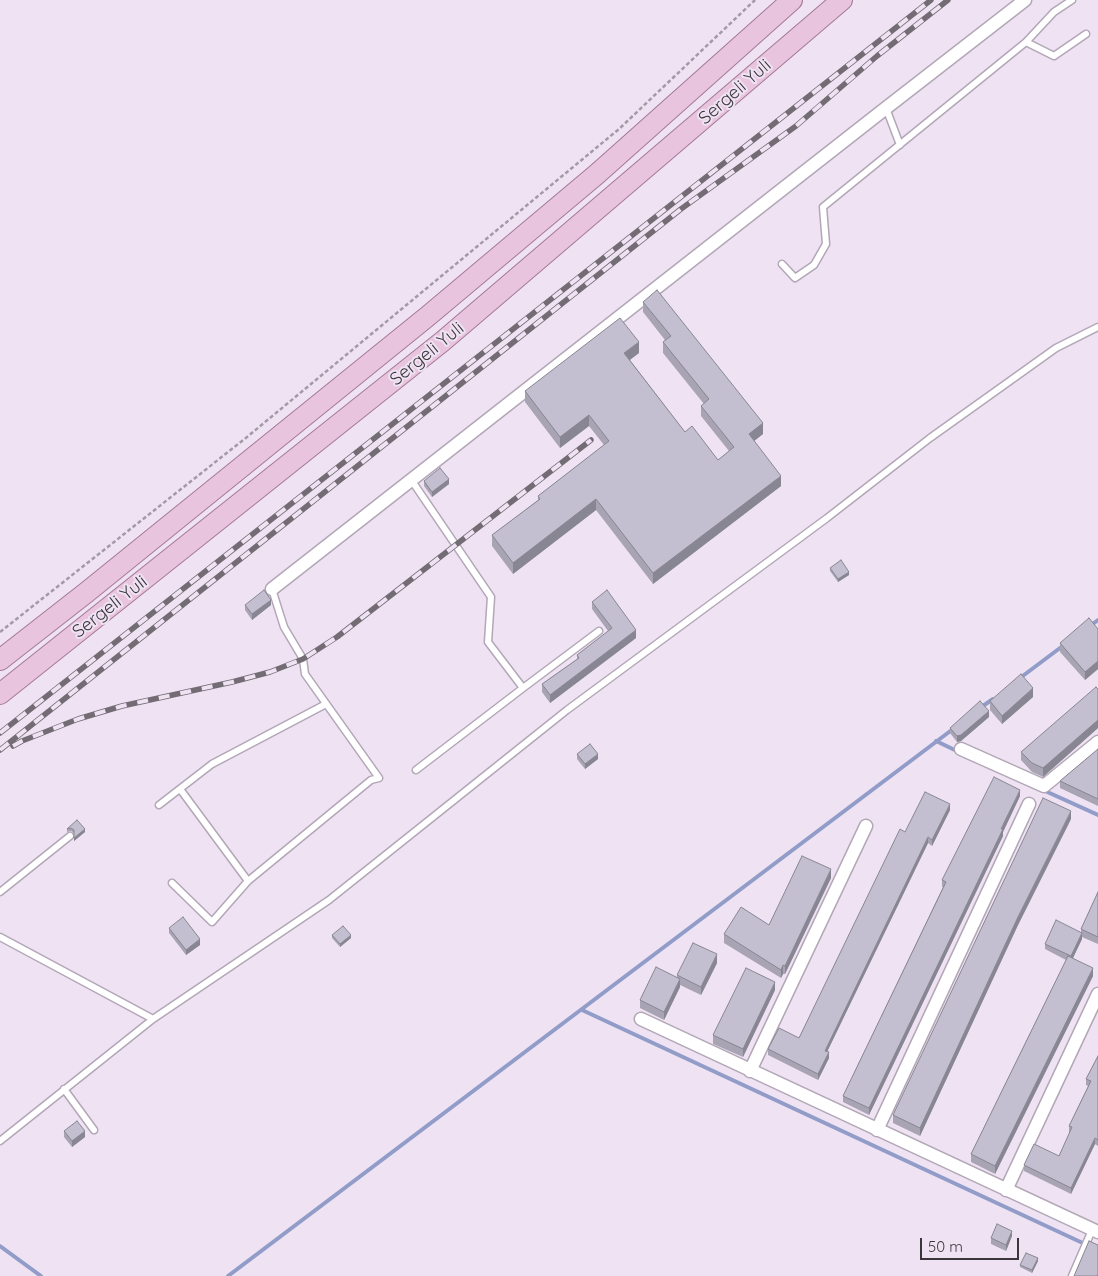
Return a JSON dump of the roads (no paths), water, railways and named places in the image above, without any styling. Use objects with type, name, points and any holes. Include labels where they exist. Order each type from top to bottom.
[{"type":"main road","name":"Sergeli Yuli","points":[[0,660],[87,592],[428,316],[596,174],[792,0]]},
{"type":"main road","name":"Sergeli Yuli","points":[[0,694],[444,341],[842,0]]},
{"type":"street","points":[[272,590],[1025,0]]},
{"type":"street","points":[[961,749],[1044,786],[1098,742]]},
{"type":"street","points":[[877,1130],[1029,804]]},
{"type":"street","points":[[750,1071],[866,826]]},
{"type":"street","points":[[1006,1190],[1098,994]]},
{"type":"street","points":[[641,1020],[1006,1190],[1093,1234]]},
{"type":"lane","points":[[782,264],[795,278],[814,265],[826,244],[823,207],[1026,42],[1054,12],[1072,0]]},
{"type":"lane","points":[[1026,42],[1054,56],[1086,34]]},
{"type":"lane","points":[[886,108],[900,145]]},
{"type":"lane","points":[[0,1141],[153,1019],[330,900],[567,710],[827,518],[930,438],[1056,348],[1098,327]]},
{"type":"lane","points":[[412,481],[491,597],[488,642],[523,688]]},
{"type":"lane","points":[[172,883],[212,922],[248,881],[371,780],[379,778],[305,674],[303,659],[284,626],[272,590]]},
{"type":"lane","points":[[416,770],[599,631]]},
{"type":"lane","points":[[159,806],[212,764],[326,704]]},
{"type":"lane","points":[[180,789],[248,881]]},
{"type":"lane","points":[[0,892],[70,836]]},
{"type":"lane","points":[[0,937],[153,1019]]},
{"type":"lane","points":[[64,1089],[94,1130]]},
{"type":"lane","points":[[1072,1276],[1093,1234]]},
{"type":"waterway","points":[[1090,626],[1098,620]]},
{"type":"waterway","points":[[1020,678],[1064,645]]},
{"type":"waterway","points":[[980,708],[993,699]]},
{"type":"waterway","points":[[228,1276],[953,729]]},
{"type":"waterway","points":[[936,741],[959,752]]},
{"type":"waterway","points":[[1043,790],[1098,815]]},
{"type":"waterway","points":[[582,1010],[1087,1245]]},
{"type":"waterway","points":[[0,1246],[41,1276]]},
{"type":"railway","points":[[0,733],[931,0]]},
{"type":"railway","points":[[0,750],[681,209],[796,126],[877,56],[948,0]]},
{"type":"railway","points":[[13,746],[78,719],[122,706],[270,672],[303,659],[337,637],[591,440]]}]
